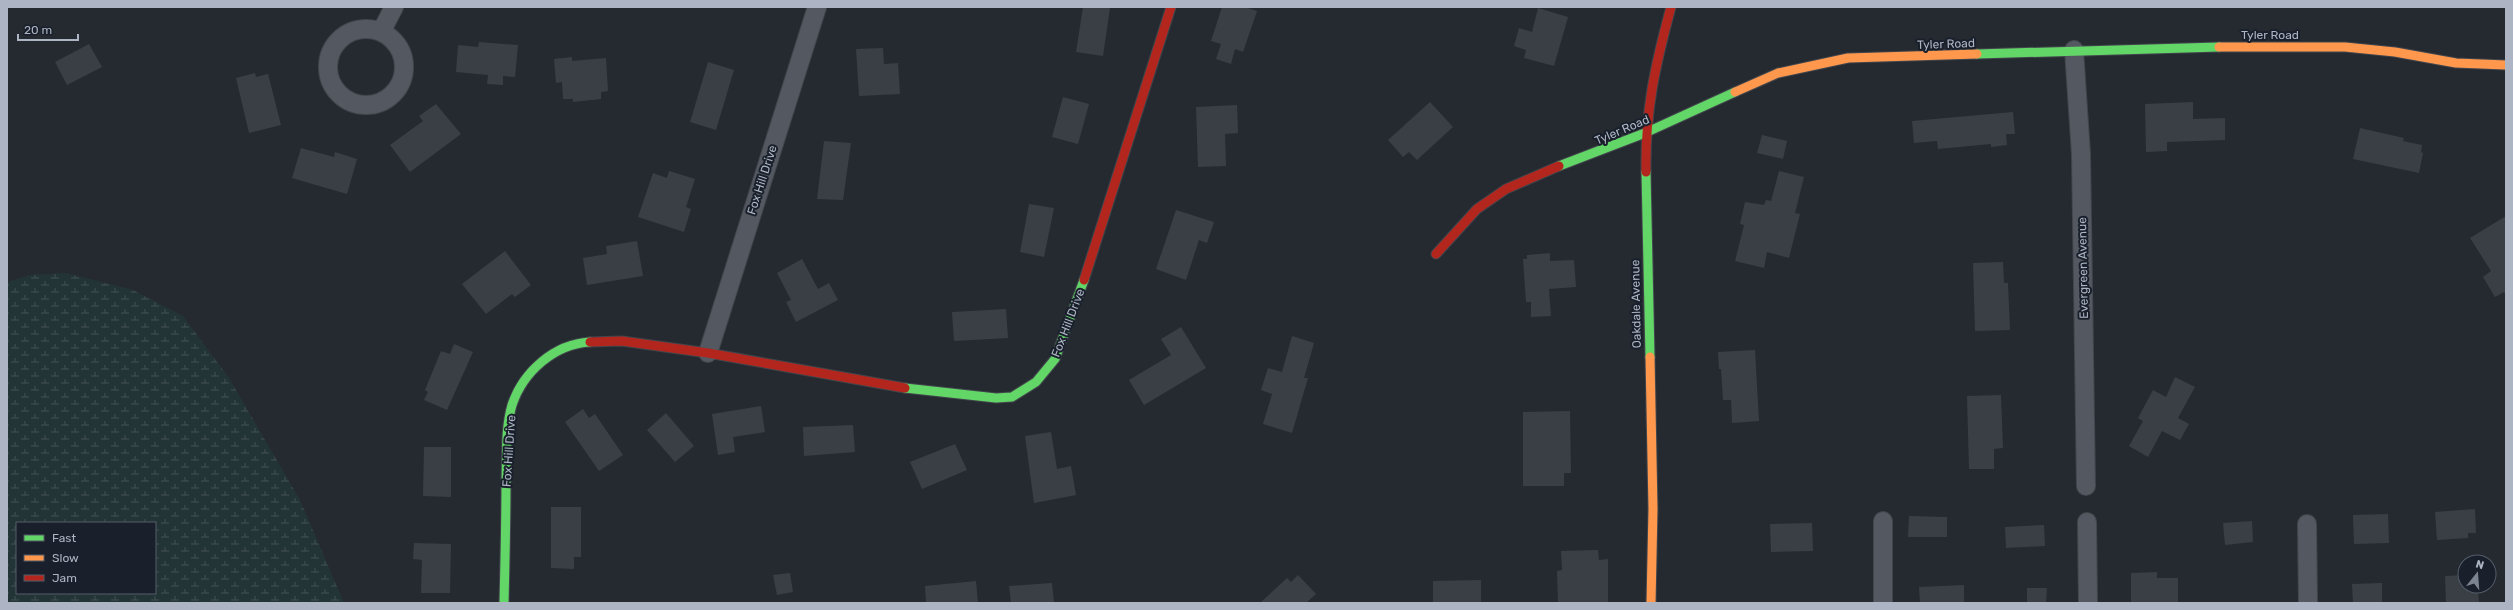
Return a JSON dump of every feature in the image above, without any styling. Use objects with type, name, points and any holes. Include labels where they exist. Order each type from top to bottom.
[{"type":"street","points":[[382,32],[394,7]]},
{"type":"street","name":"Fox Hill Drive","points":[[708,353],[817,7]]},
{"type":"street","name":"Fox Hill Drive","points":[[504,603],[507,441],[512,406],[523,381],[544,359],[577,343],[622,341],[708,353],[921,391],[996,398],[1012,397],[1036,382],[1055,359],[1090,265],[1170,7]]},
{"type":"street","name":"Oakdale Avenue","points":[[1651,603],[1653,509],[1645,133],[1653,75],[1671,7]]},
{"type":"street","points":[[370,29],[382,32],[399,48],[403,59],[404,70],[401,82],[395,92],[376,104],[364,106],[352,103],[342,97],[334,88],[329,77],[328,65],[330,53],[337,43],[346,35],[357,30],[370,29]]},
{"type":"street","name":"Tyler Road","points":[[1436,254],[1478,209],[1506,189],[1552,168],[1592,155],[1645,133],[1778,73],[1848,58],[2074,50],[2266,46],[2345,47],[2394,52],[2456,63],[2506,65]]},
{"type":"street","name":"Evergreen Avenue","points":[[2074,50],[2081,154],[2086,486]]},
{"type":"street","points":[[1883,521],[1884,603]]},
{"type":"street","points":[[2087,522],[2088,603]]},
{"type":"street","points":[[2307,524],[2308,603]]},
{"type":"green space","points":[[66,273],[133,290],[183,316],[229,378],[300,500],[344,603],[7,603],[7,282],[30,275]]},
{"type":"building","points":[[1083,7],[1110,8],[1103,56],[1076,52]]},
{"type":"building","points":[[1222,7],[1245,7],[1257,11],[1243,52],[1235,49],[1231,64],[1216,59],[1221,44],[1211,41]]},
{"type":"building","points":[[1538,8],[1568,17],[1554,66],[1524,58],[1526,50],[1514,46],[1519,28],[1532,32]]},
{"type":"building","points":[[479,42],[518,45],[515,77],[503,76],[503,85],[487,84],[488,75],[456,72],[458,45],[478,47]]},
{"type":"building","points":[[89,44],[102,67],[67,85],[55,62]]},
{"type":"building","points":[[883,48],[884,64],[898,63],[900,94],[859,96],[856,49]]},
{"type":"building","points":[[572,57],[572,61],[606,58],[608,91],[601,92],[601,99],[573,102],[573,99],[563,99],[562,82],[556,83],[554,59]]},
{"type":"building","points":[[708,62],[734,70],[716,130],[690,122]]},
{"type":"building","points":[[255,73],[256,77],[268,74],[281,125],[249,133],[236,78]]},
{"type":"building","points":[[1063,97],[1089,104],[1078,144],[1052,137]]},
{"type":"building","points":[[1430,102],[1453,127],[1417,160],[1409,152],[1403,157],[1388,140]]},
{"type":"building","points":[[2193,102],[2193,119],[2225,118],[2225,140],[2167,142],[2167,151],[2146,152],[2145,104]]},
{"type":"building","points":[[436,104],[461,134],[410,172],[390,145],[423,121],[419,116]]},
{"type":"building","points":[[1237,105],[1238,133],[1225,134],[1226,166],[1198,167],[1196,107]]},
{"type":"building","points":[[2013,112],[2015,134],[2006,134],[2007,145],[1991,147],[1991,144],[1938,149],[1937,141],[1914,143],[1912,121]]},
{"type":"building","points":[[2360,128],[2404,138],[2403,141],[2422,145],[2421,152],[2423,153],[2419,173],[2353,159]]},
{"type":"building","points":[[1762,135],[1787,141],[1783,159],[1757,153]]},
{"type":"building","points":[[824,141],[851,143],[843,200],[817,199]]},
{"type":"building","points":[[301,148],[334,157],[335,152],[357,159],[347,194],[292,178]]},
{"type":"building","points":[[669,171],[695,179],[686,207],[691,209],[684,232],[638,217],[653,173],[667,178]]},
{"type":"building","points":[[1779,171],[1804,177],[1795,213],[1800,214],[1789,258],[1767,252],[1764,268],[1735,261],[1744,225],[1740,224],[1745,202],[1764,205],[1766,200],[1771,201]]},
{"type":"building","points":[[1029,204],[1054,208],[1044,257],[1020,252]]},
{"type":"building","points":[[1176,210],[1214,222],[1207,243],[1199,240],[1186,280],[1156,269]]},
{"type":"building","points":[[2506,216],[2506,295],[2504,292],[2495,297],[2483,277],[2491,271],[2470,238]]},
{"type":"building","points":[[637,241],[643,276],[587,285],[583,258],[607,254],[606,246]]},
{"type":"building","points":[[505,251],[531,285],[515,297],[512,294],[486,314],[462,284]]},
{"type":"building","points":[[1550,253],[1550,261],[1574,260],[1576,287],[1549,289],[1551,316],[1531,317],[1531,302],[1526,302],[1523,259],[1527,259],[1527,255]]},
{"type":"building","points":[[802,259],[818,289],[829,283],[838,300],[796,322],[786,302],[791,300],[777,273]]},
{"type":"building","points":[[2003,262],[2004,283],[2008,283],[2010,330],[1975,331],[1973,263]]},
{"type":"building","points":[[1006,309],[1008,338],[954,341],[952,312]]},
{"type":"building","points":[[1181,327],[1206,368],[1144,405],[1129,380],[1171,355],[1161,339]]},
{"type":"building","points":[[1292,336],[1314,343],[1304,378],[1308,378],[1292,433],[1263,424],[1272,394],[1261,390],[1268,368],[1282,372]]},
{"type":"building","points":[[454,344],[473,352],[447,410],[424,400],[428,392],[425,390],[441,351],[450,354]]},
{"type":"building","points":[[1755,350],[1759,421],[1732,423],[1731,400],[1723,400],[1721,369],[1719,369],[1718,352]]},
{"type":"building","points":[[2175,377],[2195,387],[2178,418],[2189,424],[2180,440],[2162,431],[2148,457],[2129,446],[2143,421],[2138,418],[2153,390],[2166,397]]},
{"type":"building","points":[[2001,395],[2003,448],[1994,449],[1994,469],[1969,469],[1967,396]]},
{"type":"building","points":[[761,406],[765,432],[733,437],[735,452],[718,455],[712,414]]},
{"type":"building","points":[[583,409],[589,418],[595,414],[623,455],[599,471],[565,422]]},
{"type":"building","points":[[1570,411],[1571,473],[1564,473],[1564,486],[1523,486],[1523,412]]},
{"type":"building","points":[[666,413],[694,446],[675,462],[647,430]]},
{"type":"building","points":[[853,425],[855,452],[804,456],[803,427]]},
{"type":"building","points":[[1051,432],[1057,469],[1071,466],[1076,495],[1034,503],[1025,436]]},
{"type":"building","points":[[955,444],[967,470],[922,489],[910,462]]},
{"type":"building","points":[[424,447],[451,447],[451,497],[423,496]]},
{"type":"building","points":[[551,507],[581,507],[581,557],[574,557],[574,569],[551,568]]},
{"type":"building","points":[[2475,509],[2476,533],[2468,533],[2468,538],[2437,540],[2435,512]]},
{"type":"building","points":[[2388,514],[2389,543],[2354,544],[2353,515]]},
{"type":"building","points":[[1909,516],[1947,517],[1947,537],[1908,537]]},
{"type":"building","points":[[2252,521],[2253,542],[2225,545],[2223,523]]},
{"type":"building","points":[[1812,523],[1813,551],[1771,552],[1770,524]]},
{"type":"building","points":[[2044,525],[2045,546],[2006,548],[2005,527]]},
{"type":"building","points":[[414,543],[451,544],[450,593],[421,593],[422,560],[413,559]]},
{"type":"building","points":[[1598,550],[1599,560],[1608,559],[1608,603],[1558,602],[1557,571],[1562,570],[1561,551]]},
{"type":"building","points":[[2157,572],[2157,578],[2178,578],[2178,603],[2131,603],[2131,573]]},
{"type":"building","points":[[790,573],[793,592],[777,595],[773,575]]},
{"type":"building","points":[[1298,575],[1316,594],[1306,603],[1260,603],[1287,578],[1291,582]]},
{"type":"building","points":[[2457,575],[2457,594],[2478,594],[2479,603],[2446,603],[2445,576]]},
{"type":"building","points":[[1481,580],[1481,603],[1433,603],[1433,581]]},
{"type":"building","points":[[976,581],[978,603],[926,603],[925,586]]},
{"type":"building","points":[[1052,583],[1054,603],[1011,603],[1009,586]]},
{"type":"building","points":[[2382,583],[2382,603],[2353,603],[2352,584]]},
{"type":"building","points":[[1964,585],[1964,603],[1920,603],[1919,587]]},
{"type":"building","points":[[2027,588],[2047,588],[2046,603],[2027,603]]},
{"type":"traffic: fast","points":[[1977,54],[2219,47]]},
{"type":"traffic: fast","points":[[1559,166],[1645,133],[1735,92]]},
{"type":"traffic: fast","points":[[1646,172],[1650,357]]},
{"type":"traffic: fast","points":[[905,388],[996,398],[1012,397],[1036,382],[1055,359],[1084,280]]},
{"type":"traffic: fast","points":[[504,603],[507,443],[508,424],[512,405],[524,382],[532,371],[542,362],[552,354],[564,348],[590,342]]},
{"type":"traffic: slow","points":[[2219,47],[2345,47],[2395,52],[2456,63],[2506,65]]},
{"type":"traffic: slow","points":[[1735,92],[1778,73],[1848,58],[1977,54]]},
{"type":"traffic: slow","points":[[1650,357],[1653,509],[1651,603]]},
{"type":"traffic: jam","points":[[1084,280],[1171,7]]},
{"type":"traffic: jam","points":[[1646,172],[1647,129],[1652,89],[1660,49],[1671,7]]},
{"type":"traffic: jam","points":[[1436,254],[1477,209],[1506,189],[1559,166]]},
{"type":"traffic: jam","points":[[590,342],[622,341],[708,353],[905,388]]}]
